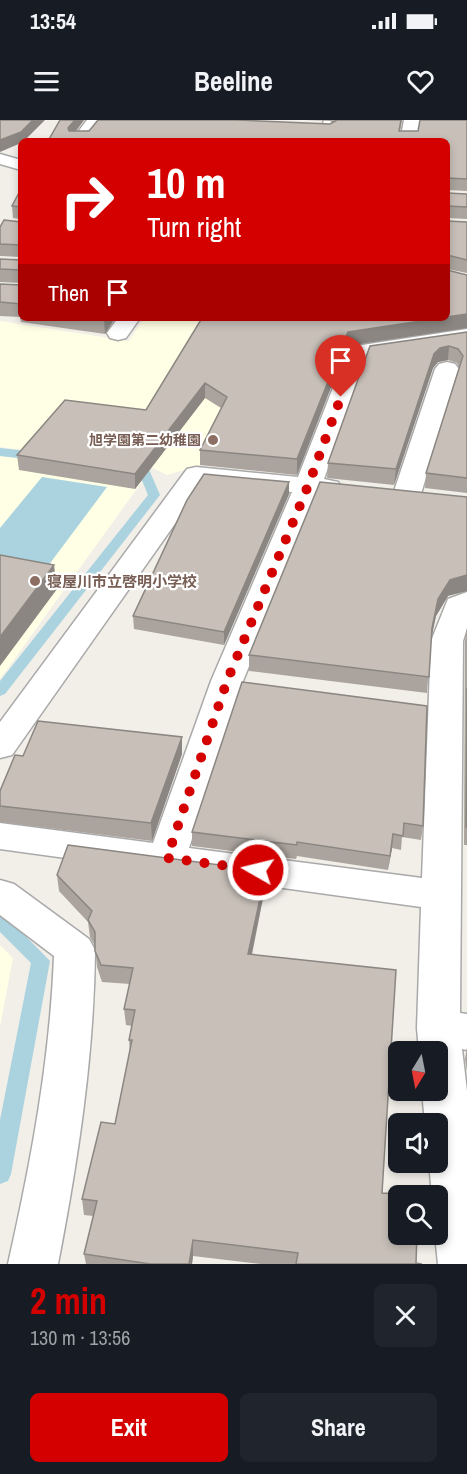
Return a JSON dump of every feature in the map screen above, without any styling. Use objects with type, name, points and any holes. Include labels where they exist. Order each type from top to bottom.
[{"type":"street","points":[[81,138],[96,120]]},
{"type":"street","points":[[409,138],[412,120]]},
{"type":"street","points":[[0,159],[18,164]]},
{"type":"street","points":[[167,858],[227,681],[308,486],[357,352],[467,336]]},
{"type":"street","points":[[436,500],[395,496],[447,369]]},
{"type":"street","points":[[0,747],[196,475],[351,491]]},
{"type":"street","points":[[463,613],[447,642],[442,715],[450,872],[452,1030],[464,1259]]},
{"type":"street","points":[[227,681],[262,686]]},
{"type":"street","points":[[0,836],[167,858],[450,872]]},
{"type":"street","points":[[0,894],[75,950],[74,994],[52,1178],[33,1264]]},
{"type":"shaded area","points":[[0,321],[129,341],[142,321],[323,321],[204,464],[167,475],[153,468],[0,447]]},
{"type":"shaded area","name":"寝屋川市立啓明小学校","points":[[0,456],[133,473],[141,483],[0,679]]},
{"type":"shaded area","points":[[0,945],[13,958],[0,1027]]},
{"type":"water","points":[[42,477],[107,487],[48,566],[0,557],[0,528]]},
{"type":"building","points":[[0,120],[33,120],[21,132],[0,140]]},
{"type":"building","points":[[60,120],[75,120],[68,128],[69,131],[89,131],[98,120],[236,120],[330,124],[337,120],[401,120],[399,131],[418,131],[420,120],[467,120],[467,179],[450,178],[450,138],[50,138]]},
{"type":"building","points":[[450,193],[467,194],[467,207],[450,206]]},
{"type":"building","points":[[18,195],[18,207],[12,206]]},
{"type":"building","points":[[4,220],[18,222],[18,245],[0,244],[0,227]]},
{"type":"building","points":[[450,221],[467,222],[467,260],[450,256]]},
{"type":"building","points":[[0,259],[18,260],[18,270],[0,269]]},
{"type":"building","points":[[450,271],[467,275],[467,314],[450,317]]},
{"type":"building","points":[[0,284],[18,285],[18,304],[0,302]]},
{"type":"building","points":[[200,321],[421,321],[348,332],[297,459],[200,450],[227,397],[205,383],[135,474],[17,455],[65,400],[146,410]]},
{"type":"building","points":[[467,332],[467,478],[426,473],[463,356],[458,349],[449,346],[440,348],[434,354],[396,469],[328,463],[370,346]]},
{"type":"building","points":[[204,474],[289,482],[224,632],[133,616],[187,500]]},
{"type":"building","points":[[320,482],[467,497],[467,575],[450,580],[438,599],[432,628],[429,677],[249,655]]},
{"type":"building","points":[[0,555],[54,565],[0,637]]},
{"type":"building","points":[[242,682],[427,706],[423,826],[404,823],[403,836],[393,834],[390,856],[297,842],[297,845],[192,832]]},
{"type":"building","points":[[467,688],[467,828],[466,827]]},
{"type":"building","points":[[38,721],[182,737],[151,823],[0,806],[0,791],[15,755],[23,756]]},
{"type":"building","points":[[68,845],[266,871],[248,954],[396,970],[392,1041],[388,1041],[388,1097],[382,1193],[388,1193],[388,1245],[417,1245],[416,1263],[422,1264],[296,1264],[298,1253],[193,1240],[189,1264],[150,1264],[84,1254],[97,1201],[82,1199],[101,1122],[115,1124],[132,1040],[129,1040],[135,1010],[124,1009],[133,968],[101,965],[95,951],[95,932],[88,920],[92,911],[57,875]]},
{"type":"waterway","points":[[0,452],[37,456]]},
{"type":"waterway","points":[[0,691],[154,495],[144,470],[129,468]]},
{"type":"waterway","points":[[0,921],[41,961],[0,1174]]},
{"type":"place","name":"旭学園第二幼稚園","points":[[213,440]]},
{"type":"place","name":"寝屋川市立啓明小学校","points":[[35,581]]},
{"type":"route","points":[[258,870],[167,858],[227,681],[308,486],[341,397]]}]
